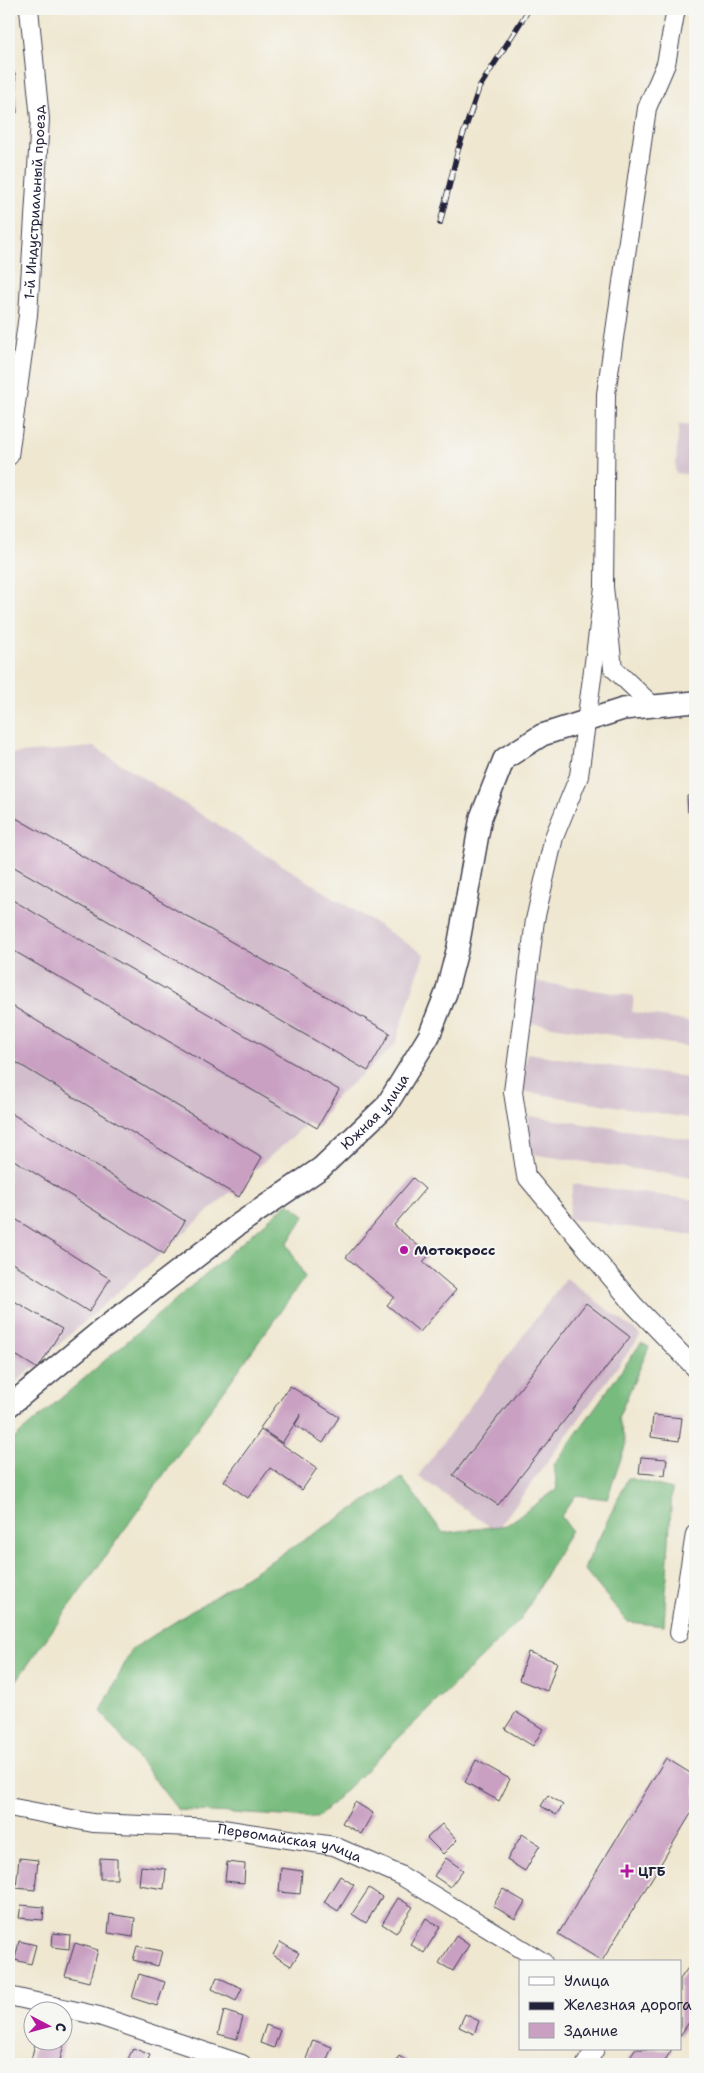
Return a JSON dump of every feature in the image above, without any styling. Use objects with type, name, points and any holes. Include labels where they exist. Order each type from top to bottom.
[{"type":"street","name":"1-й Индустриальный проезд","points":[[9,456],[28,315],[40,119],[29,9]]},
{"type":"street","points":[[652,705],[613,668],[604,587],[606,394],[647,108],[666,64],[676,9]]},
{"type":"street","points":[[604,587],[579,776],[554,837],[535,920],[513,1092],[526,1176],[634,1305],[695,1368]]},
{"type":"street","name":"Южная улица","points":[[9,1406],[98,1332],[239,1224],[321,1168],[386,1106],[429,1036],[446,993],[458,947],[481,817],[504,759],[542,735],[623,709],[695,702]]},
{"type":"street","points":[[679,1633],[695,1534]]},
{"type":"street","name":"Первомайская улица","points":[[9,1807],[93,1823],[216,1828],[334,1846],[400,1875],[540,1960]]},
{"type":"street","points":[[9,1996],[99,2016],[242,2064]]},
{"type":"street","points":[[586,2064],[594,2050]]},
{"type":"shaded area","points":[[679,424],[695,425],[695,475],[675,473]]},
{"type":"shaded area","points":[[94,747],[424,954],[395,1045],[9,1389],[9,754]]},
{"type":"shaded area","points":[[531,981],[634,996],[632,1012],[695,1023],[691,1047],[525,1022]]},
{"type":"shaded area","points":[[527,1053],[695,1079],[695,1119],[521,1091]]},
{"type":"shaded area","points":[[529,1116],[695,1140],[695,1178],[524,1153]]},
{"type":"shaded area","points":[[573,1184],[695,1200],[695,1236],[568,1219]]},
{"type":"shaded area","points":[[566,1278],[641,1335],[496,1531],[418,1476]]},
{"type":"green space","points":[[288,1203],[305,1215],[287,1244],[305,1277],[9,1691],[9,1443]]},
{"type":"green space","points":[[641,1343],[649,1347],[618,1418],[626,1444],[607,1499],[576,1495],[561,1516],[571,1530],[522,1618],[317,1818],[178,1810],[101,1711],[132,1649],[402,1478],[443,1533],[507,1525],[557,1489],[554,1465]]},
{"type":"green space","points":[[628,1478],[672,1489],[664,1626],[628,1622],[584,1569]]},
{"type":"building","points":[[15,73],[17,113],[9,113],[9,74]]},
{"type":"building","points":[[695,795],[695,812],[688,812],[687,796]]},
{"type":"building","points":[[9,814],[390,1033],[368,1071],[9,864]]},
{"type":"building","points":[[9,898],[339,1090],[317,1128],[9,948]]},
{"type":"building","points":[[9,1004],[262,1157],[239,1197],[9,1058]]},
{"type":"building","points":[[9,1112],[185,1221],[164,1254],[9,1157]]},
{"type":"building","points":[[413,1178],[425,1189],[394,1225],[429,1255],[423,1262],[456,1290],[420,1332],[387,1305],[394,1297],[346,1257]]},
{"type":"building","points":[[9,1215],[110,1279],[89,1312],[9,1261]]},
{"type":"building","points":[[9,1298],[62,1329],[38,1369],[9,1351]]},
{"type":"building","points":[[586,1303],[630,1337],[498,1505],[453,1475]]},
{"type":"building","points":[[290,1386],[339,1417],[323,1443],[295,1425],[301,1414],[282,1443],[260,1428]]},
{"type":"building","points":[[653,1415],[682,1418],[679,1441],[651,1437]]},
{"type":"building","points":[[261,1430],[317,1468],[302,1490],[270,1468],[248,1498],[224,1481]]},
{"type":"building","points":[[641,1457],[667,1459],[665,1475],[639,1473]]},
{"type":"building","points":[[528,1652],[557,1662],[547,1691],[519,1680]]},
{"type":"building","points":[[516,1712],[543,1729],[533,1746],[505,1729]]},
{"type":"building","name":"ЦГБ","points":[[666,1758],[695,1776],[695,1807],[603,1960],[558,1934]]},
{"type":"building","points":[[476,1760],[510,1779],[499,1801],[465,1782]]},
{"type":"building","points":[[548,1795],[563,1805],[556,1815],[541,1806]]},
{"type":"building","points":[[355,1802],[373,1813],[361,1834],[342,1823]]},
{"type":"building","points":[[442,1824],[457,1840],[443,1854],[427,1838]]},
{"type":"building","points":[[522,1834],[540,1845],[525,1871],[507,1860]]},
{"type":"building","points":[[19,1858],[38,1860],[35,1890],[16,1888]]},
{"type":"building","points":[[100,1858],[117,1859],[117,1879],[100,1879]]},
{"type":"building","points":[[446,1858],[463,1870],[450,1887],[434,1876]]},
{"type":"building","points":[[227,1862],[245,1864],[244,1883],[225,1881]]},
{"type":"building","points":[[141,1866],[166,1869],[164,1889],[139,1885]]},
{"type":"building","points":[[281,1868],[302,1871],[300,1894],[279,1892]]},
{"type":"building","points":[[340,1876],[354,1885],[338,1911],[324,1902]]},
{"type":"building","points":[[369,1888],[382,1897],[366,1923],[352,1914]]},
{"type":"building","points":[[503,1889],[525,1902],[515,1919],[493,1906]]},
{"type":"building","points":[[398,1898],[413,1907],[396,1933],[382,1924]]},
{"type":"building","points":[[21,1905],[44,1907],[43,1920],[19,1918]]},
{"type":"building","points":[[110,1914],[135,1918],[133,1937],[108,1933]]},
{"type":"building","points":[[426,1918],[440,1927],[424,1953],[410,1944]]},
{"type":"building","points":[[53,1933],[70,1935],[69,1949],[52,1947]]},
{"type":"building","points":[[456,1936],[469,1945],[453,1971],[439,1963]]},
{"type":"building","points":[[19,1941],[36,1945],[31,1964],[15,1960]]},
{"type":"building","points":[[280,1942],[299,1953],[291,1966],[273,1955]]},
{"type":"building","points":[[75,1943],[98,1950],[89,1982],[65,1976]]},
{"type":"building","points":[[137,1946],[162,1951],[158,1966],[133,1960]]},
{"type":"building","points":[[695,1958],[695,2013],[682,2033],[682,1976]]},
{"type":"building","points":[[139,1974],[165,1982],[157,2006],[132,1998]]},
{"type":"building","points":[[217,1977],[242,1988],[236,2001],[212,1989]]},
{"type":"building","points":[[224,2011],[243,2017],[237,2039],[218,2034]]},
{"type":"building","points":[[465,2014],[479,2021],[474,2034],[459,2027]]},
{"type":"building","points":[[266,2025],[280,2030],[274,2048],[260,2043]]},
{"type":"building","points":[[313,2040],[332,2047],[325,2064],[305,2062]]},
{"type":"building","points":[[133,2048],[150,2055],[146,2064],[126,2064]]},
{"type":"building","points":[[34,2050],[62,2050],[59,2064],[30,2064]]},
{"type":"building","points":[[634,2050],[671,2050],[663,2064],[625,2064]]},
{"type":"building","points":[[399,2056],[412,2064],[394,2064]]},
{"type":"railway","points":[[440,223],[458,150],[479,88],[529,9]]},
{"type":"place","name":"Мотокросс","points":[[404,1250]]},
{"type":"place","name":"ЦГБ","points":[[627,1871]]}]
